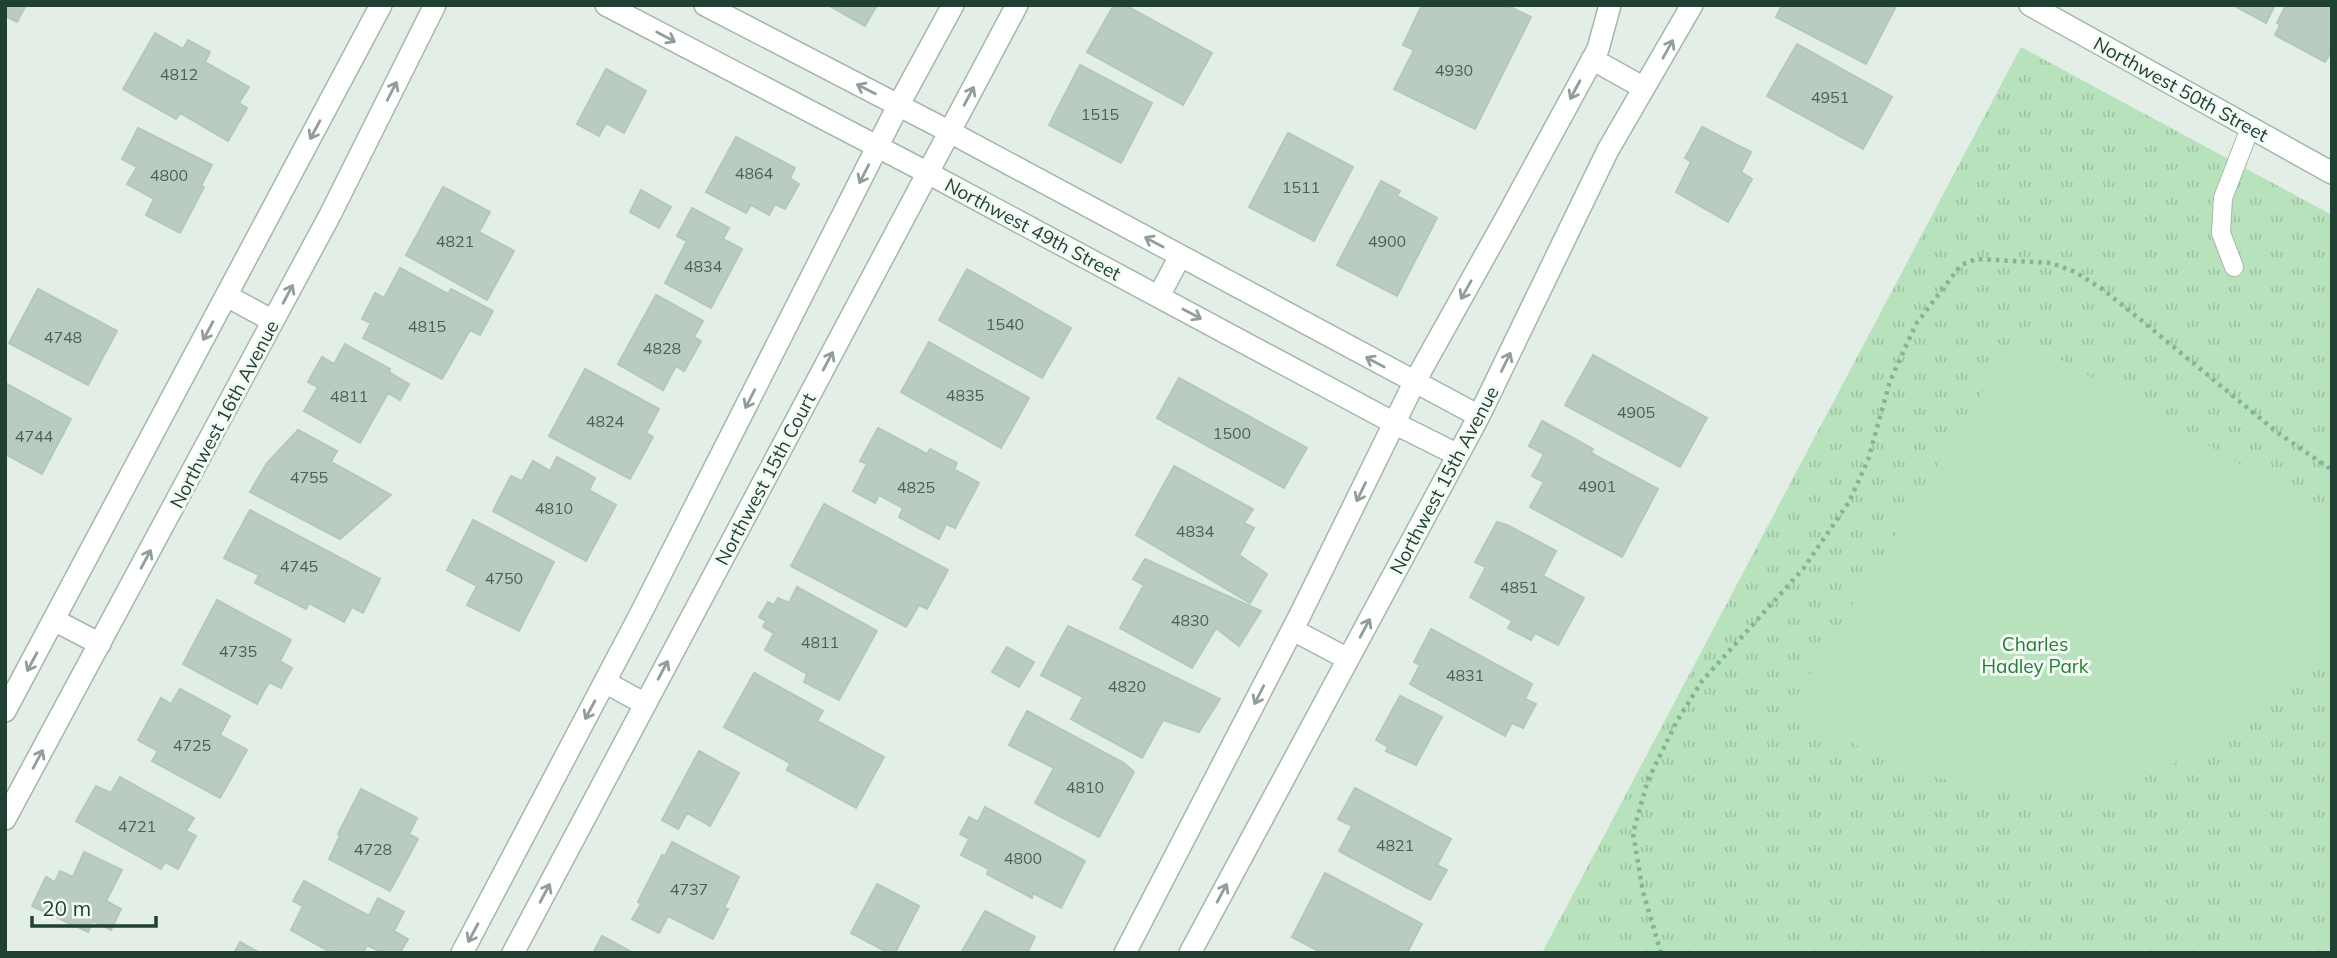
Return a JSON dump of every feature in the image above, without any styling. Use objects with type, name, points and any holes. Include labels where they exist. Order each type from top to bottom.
[{"type":"street","points":[[5,711],[381,5]]},
{"type":"street","name":"Northwest 16th Avenue","points":[[5,819],[274,321],[435,5]]},
{"type":"street","name":"Northwest 49th Street","points":[[606,5],[1458,455]]},
{"type":"street","points":[[705,5],[950,132],[1479,416]]},
{"type":"street","points":[[463,953],[605,682],[898,106],[953,5]]},
{"type":"street","name":"Northwest 15th Court","points":[[513,953],[1017,5]]},
{"type":"street","points":[[1125,953],[1293,630],[1414,383],[1598,49],[1610,5]]},
{"type":"street","name":"Northwest 15th Avenue","points":[[1190,953],[1479,416],[1608,150],[1692,5]]},
{"type":"street","name":"Northwest 50th Street","points":[[2030,5],[2332,173]]},
{"type":"street","points":[[1592,59],[1644,89]]},
{"type":"street","points":[[1159,296],[1180,256]]},
{"type":"street","points":[[227,296],[274,321]]},
{"type":"street","points":[[54,620],[100,644]]},
{"type":"street","points":[[1293,630],[1348,659]]},
{"type":"street","points":[[605,682],[645,704]]},
{"type":"lane","points":[[2234,267],[2221,233],[2223,198],[2250,128]]},
{"type":"path","points":[[1661,953],[1643,892],[1633,833],[1648,780],[1677,721],[1702,681],[1803,569],[1849,502],[1867,460],[1890,381],[1916,324],[1961,265],[1976,259],[2051,263],[2075,272],[2131,312],[2278,433],[2332,470]]},
{"type":"green space","name":"Charles Hadley Park","points":[[2021,47],[2332,215],[2332,953],[1542,953]]},
{"type":"green space","points":[[2043,349],[2332,518],[2332,643],[2299,681],[2237,731],[2168,766],[2099,789],[2028,794],[1938,778],[1864,750],[1790,707],[2002,360]]},
{"type":"building","points":[[5,5],[26,5],[17,22],[5,16]]},
{"type":"building","points":[[828,5],[877,5],[865,26]]},
{"type":"building","points":[[1114,5],[1125,5],[1212,53],[1183,105],[1087,52]]},
{"type":"building","points":[[1422,5],[1506,5],[1531,17],[1475,129],[1394,89],[1414,50],[1403,45]]},
{"type":"building","points":[[1782,5],[1891,5],[1895,8],[1866,64],[1776,17]]},
{"type":"building","points":[[2233,5],[2275,5],[2266,23]]},
{"type":"building","points":[[2286,5],[2332,5],[2332,50],[2325,62],[2275,35],[2280,25],[2277,23]]},
{"type":"building","points":[[155,33],[183,49],[188,40],[210,52],[205,62],[249,87],[239,103],[247,108],[228,141],[180,113],[176,119],[123,89]]},
{"type":"building","points":[[1797,44],[1892,97],[1863,149],[1767,96]]},
{"type":"building","points":[[1080,65],[1152,103],[1121,163],[1049,125]]},
{"type":"building","points":[[606,69],[646,91],[624,133],[606,123],[599,136],[577,124]]},
{"type":"building","points":[[1702,127],[1751,152],[1741,172],[1752,179],[1728,222],[1676,192],[1691,162],[1685,158]]},
{"type":"building","points":[[138,128],[212,165],[201,186],[204,187],[180,233],[146,215],[154,199],[127,184],[137,167],[122,159]]},
{"type":"building","points":[[1288,133],[1353,167],[1314,241],[1249,207]]},
{"type":"building","points":[[736,137],[795,168],[790,178],[799,184],[785,209],[775,204],[769,215],[751,205],[746,213],[706,192]]},
{"type":"building","points":[[1381,181],[1400,191],[1397,196],[1437,218],[1397,296],[1337,265]]},
{"type":"building","points":[[443,187],[490,212],[479,232],[514,251],[487,300],[406,255]]},
{"type":"building","points":[[641,190],[671,207],[659,228],[630,212]]},
{"type":"building","points":[[692,208],[729,228],[723,239],[742,249],[711,308],[665,283],[687,241],[677,236]]},
{"type":"building","points":[[400,268],[448,294],[451,289],[493,311],[480,335],[470,330],[442,379],[363,338],[371,323],[362,319],[375,293],[384,298]]},
{"type":"building","points":[[967,269],[1071,328],[1042,378],[939,320]]},
{"type":"building","points":[[38,289],[117,331],[88,385],[9,343]]},
{"type":"building","points":[[656,295],[703,321],[694,337],[701,341],[684,371],[676,366],[663,390],[618,364]]},
{"type":"building","points":[[929,342],[1029,398],[1001,448],[901,392]]},
{"type":"building","points":[[345,344],[390,369],[389,372],[409,384],[400,400],[388,393],[360,443],[304,411],[318,387],[308,382],[322,357],[334,364]]},
{"type":"building","points":[[1593,355],[1707,418],[1680,467],[1565,405]]},
{"type":"building","points":[[585,369],[659,409],[646,433],[653,437],[630,479],[549,436]]},
{"type":"building","points":[[1179,378],[1307,448],[1284,488],[1157,418]]},
{"type":"building","points":[[5,383],[71,419],[42,474],[5,454]]},
{"type":"building","points":[[1542,421],[1593,449],[1591,453],[1658,489],[1622,557],[1530,507],[1544,482],[1532,476],[1544,454],[1529,446]]},
{"type":"building","points":[[878,428],[927,454],[930,449],[957,463],[954,469],[979,483],[955,528],[946,524],[939,539],[899,517],[903,508],[879,495],[875,503],[853,491],[867,464],[860,461]]},
{"type":"building","points":[[298,430],[337,451],[331,462],[391,495],[340,539],[250,492],[267,463]]},
{"type":"building","points":[[557,457],[595,478],[589,490],[616,505],[586,561],[493,511],[511,476],[522,481],[533,461],[550,471]]},
{"type":"building","points":[[1174,466],[1253,509],[1244,523],[1254,528],[1239,555],[1267,574],[1250,603],[1136,535]]},
{"type":"building","points":[[824,504],[948,570],[927,609],[919,605],[906,627],[791,566]]},
{"type":"building","points":[[250,510],[380,579],[363,613],[352,607],[344,622],[309,603],[306,609],[255,583],[259,575],[224,558]]},
{"type":"building","points":[[473,520],[554,562],[519,631],[467,605],[477,586],[447,570]]},
{"type":"building","points":[[1497,522],[1556,551],[1543,576],[1584,598],[1558,645],[1535,633],[1531,640],[1508,628],[1512,621],[1470,597],[1486,567],[1475,562]]},
{"type":"building","points":[[1145,559],[1261,611],[1239,646],[1216,628],[1192,668],[1120,628],[1144,585],[1133,579]]},
{"type":"building","points":[[797,587],[877,631],[839,700],[804,682],[807,674],[765,650],[774,633],[763,627],[766,621],[759,617],[768,602],[774,605],[778,598],[789,603]]},
{"type":"building","points":[[217,600],[291,640],[280,661],[292,668],[281,688],[269,682],[257,704],[183,664]]},
{"type":"building","points":[[1068,626],[1220,699],[1199,732],[1163,720],[1142,758],[1071,719],[1083,697],[1041,675]]},
{"type":"building","points":[[1431,629],[1532,684],[1525,699],[1536,704],[1523,728],[1512,723],[1505,736],[1410,684],[1420,665],[1414,662]]},
{"type":"building","points":[[1007,647],[1034,662],[1019,687],[992,672]]},
{"type":"building","points":[[754,673],[823,711],[817,721],[884,757],[856,808],[787,770],[790,763],[724,727]]},
{"type":"building","points":[[180,689],[230,716],[220,735],[247,750],[220,798],[152,761],[158,751],[138,740],[161,698],[171,704]]},
{"type":"building","points":[[1400,696],[1442,717],[1416,765],[1386,751],[1388,747],[1376,740]]},
{"type":"building","points":[[1027,711],[1124,763],[1134,772],[1099,837],[1035,803],[1054,768],[1009,745]]},
{"type":"building","points":[[699,751],[739,773],[710,826],[687,813],[678,829],[662,820]]},
{"type":"building","points":[[120,777],[194,818],[186,831],[196,836],[178,869],[165,862],[161,869],[76,821],[96,786],[111,793]]},
{"type":"building","points":[[1355,788],[1451,839],[1437,865],[1447,870],[1430,900],[1339,851],[1352,826],[1338,819]]},
{"type":"building","points":[[361,789],[417,818],[409,834],[418,839],[390,891],[329,859],[340,836],[338,834]]},
{"type":"building","points":[[985,807],[1085,861],[1061,908],[1033,893],[1032,898],[987,874],[989,869],[961,855],[969,839],[960,834],[969,817],[978,822]]},
{"type":"building","points":[[672,842],[739,877],[724,908],[728,909],[713,939],[668,916],[659,933],[632,919],[662,855],[665,856]]},
{"type":"building","points":[[84,852],[122,870],[106,901],[121,909],[111,930],[93,921],[88,932],[32,906],[46,877],[55,882],[60,871],[73,877]]},
{"type":"building","points":[[1325,873],[1422,924],[1407,953],[1322,953],[1292,937]]},
{"type":"building","points":[[304,881],[369,916],[378,898],[404,912],[394,931],[408,939],[400,953],[383,953],[367,945],[363,953],[332,953],[291,930],[303,906],[293,901]]},
{"type":"building","points":[[877,884],[919,906],[895,953],[889,953],[851,933]]},
{"type":"building","points":[[985,911],[1035,937],[1027,953],[961,953]]},
{"type":"building","points":[[602,936],[633,953],[593,953]]},
{"type":"building","points":[[240,942],[260,953],[234,953]]}]
